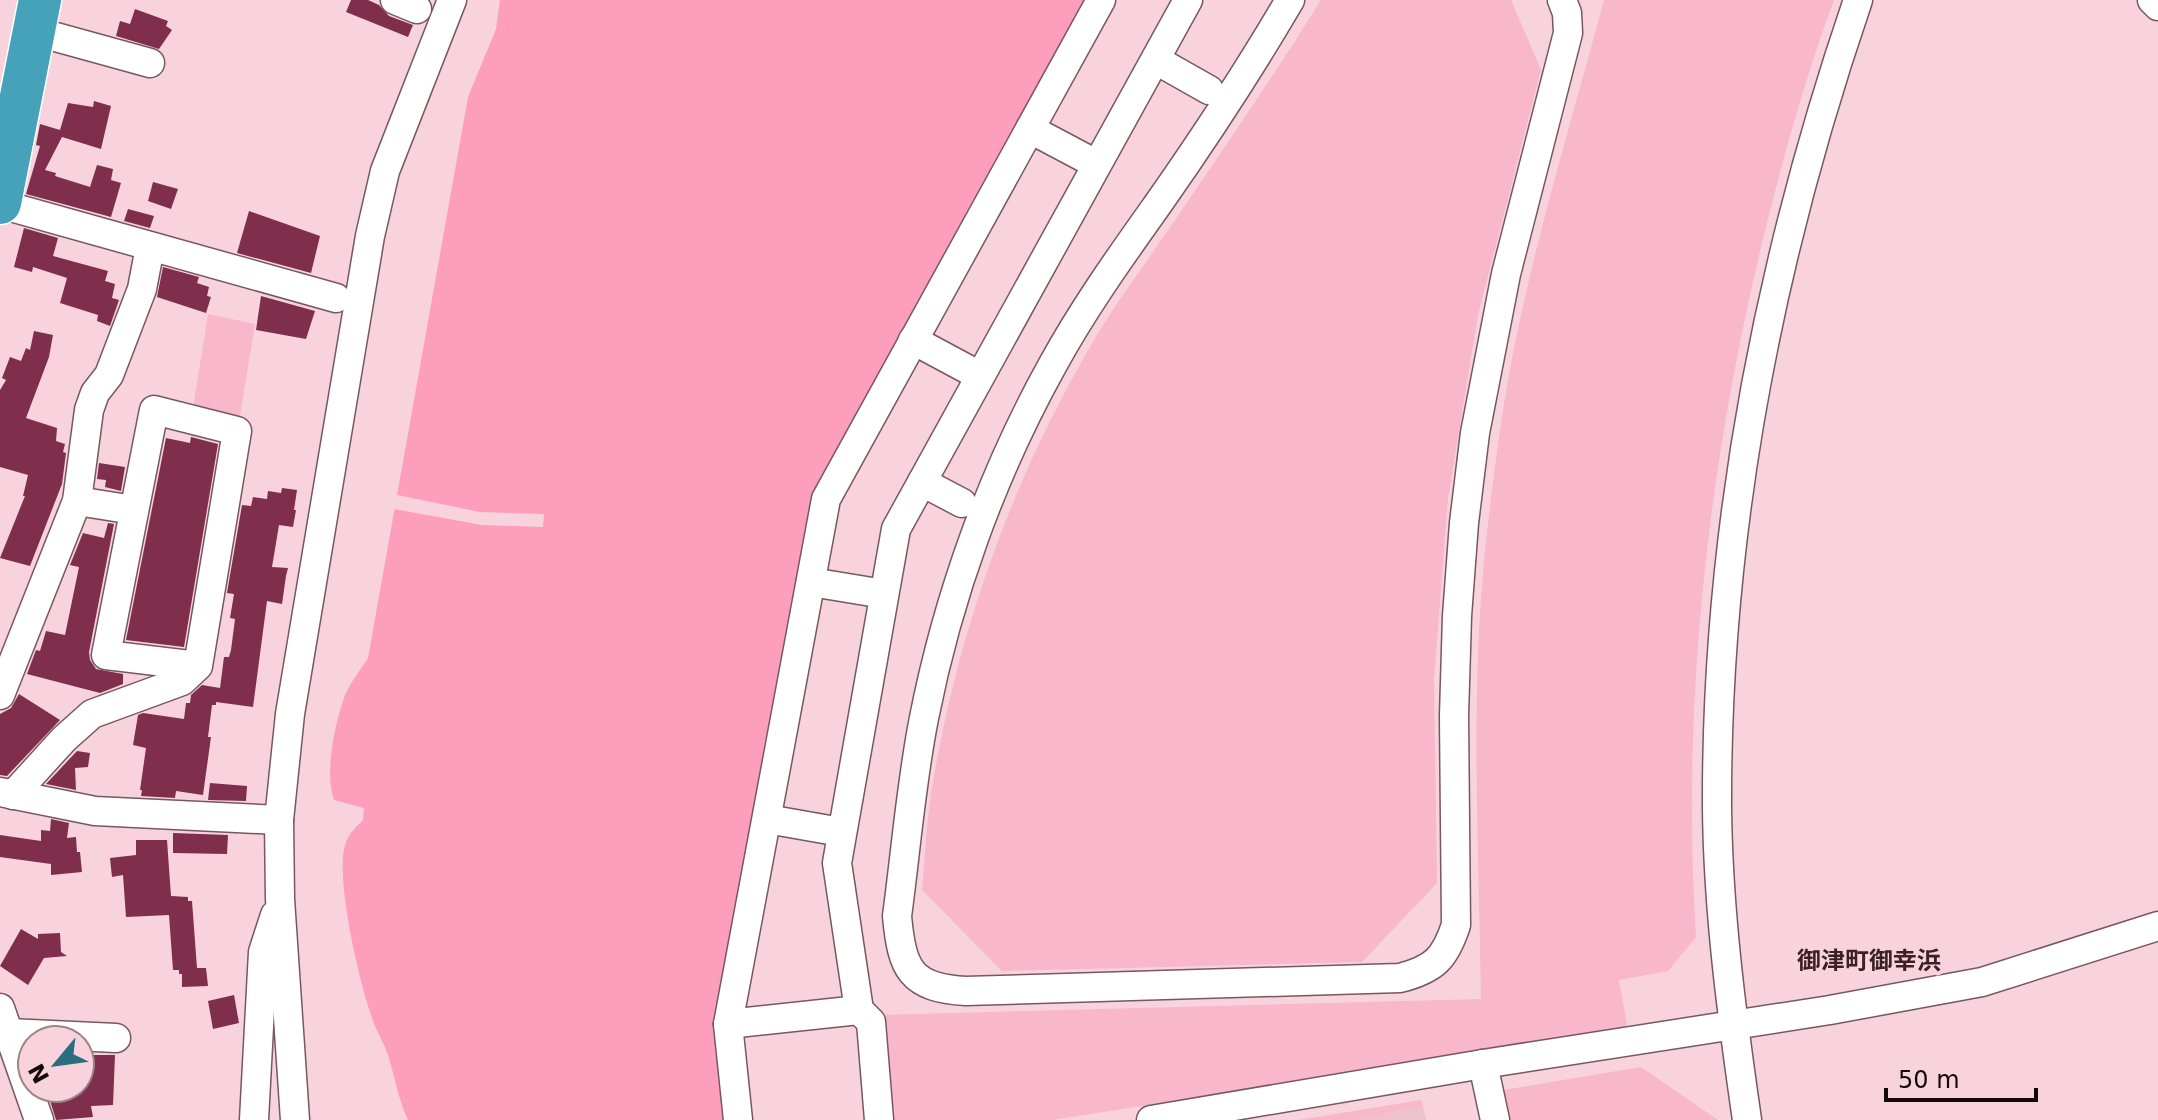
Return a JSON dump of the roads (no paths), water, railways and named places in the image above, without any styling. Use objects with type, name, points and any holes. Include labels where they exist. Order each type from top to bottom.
[{"type":"highway","points":[[0,81],[30,10]]},
{"type":"highway","points":[[0,204],[30,10]]},
{"type":"street","points":[[295,1120],[280,899],[279,820],[290,714],[370,236],[385,171],[452,0]]},
{"type":"street","points":[[738,1120],[728,1024],[826,499],[1101,0]]},
{"type":"street","points":[[879,1120],[871,1022],[859,1010],[862,949],[837,863],[896,529],[1188,0]]},
{"type":"street","points":[[1290,0],[1229,100],[1072,331],[1025,418],[983,516],[944,631],[927,705],[897,916],[900,944],[906,962],[922,982],[934,988],[966,991],[1400,978],[1427,969],[1443,955],[1456,925],[1454,716],[1457,616],[1475,433],[1506,274],[1568,33],[1567,13],[1562,0]]},
{"type":"street","points":[[1747,1120],[1733,1024],[1717,810],[1727,591],[1749,420],[1783,250],[1835,67],[1858,0]]},
{"type":"street","points":[[2152,0],[2158,6]]},
{"type":"street","points":[[30,10],[150,63]]},
{"type":"street","points":[[1156,60],[1209,90]]},
{"type":"street","points":[[1030,129],[1096,164]]},
{"type":"street","points":[[0,204],[336,298]]},
{"type":"street","points":[[0,695],[77,501],[89,410],[95,393],[109,375],[137,303],[150,247]]},
{"type":"street","points":[[913,340],[980,376]]},
{"type":"street","points":[[6,794],[92,714],[182,681],[198,666],[237,431],[154,410],[106,655],[198,666]]},
{"type":"street","points":[[922,482],[962,503]]},
{"type":"street","points":[[77,501],[134,510]]},
{"type":"street","points":[[811,582],[884,594]]},
{"type":"street","points":[[6,794],[95,811],[279,820]]},
{"type":"street","points":[[767,819],[841,832]]},
{"type":"street","points":[[254,1120],[263,952],[280,899]]},
{"type":"street","points":[[1151,1120],[1830,1010],[1982,982],[2158,926]]},
{"type":"street","points":[[728,1024],[859,1010]]},
{"type":"street","points":[[39,1120],[4,1020],[116,1038]]},
{"type":"street","points":[[1483,1064],[1495,1120]]},
{"type":"district","name":"御津町御幸浜","points":[[1869,961]]}]
